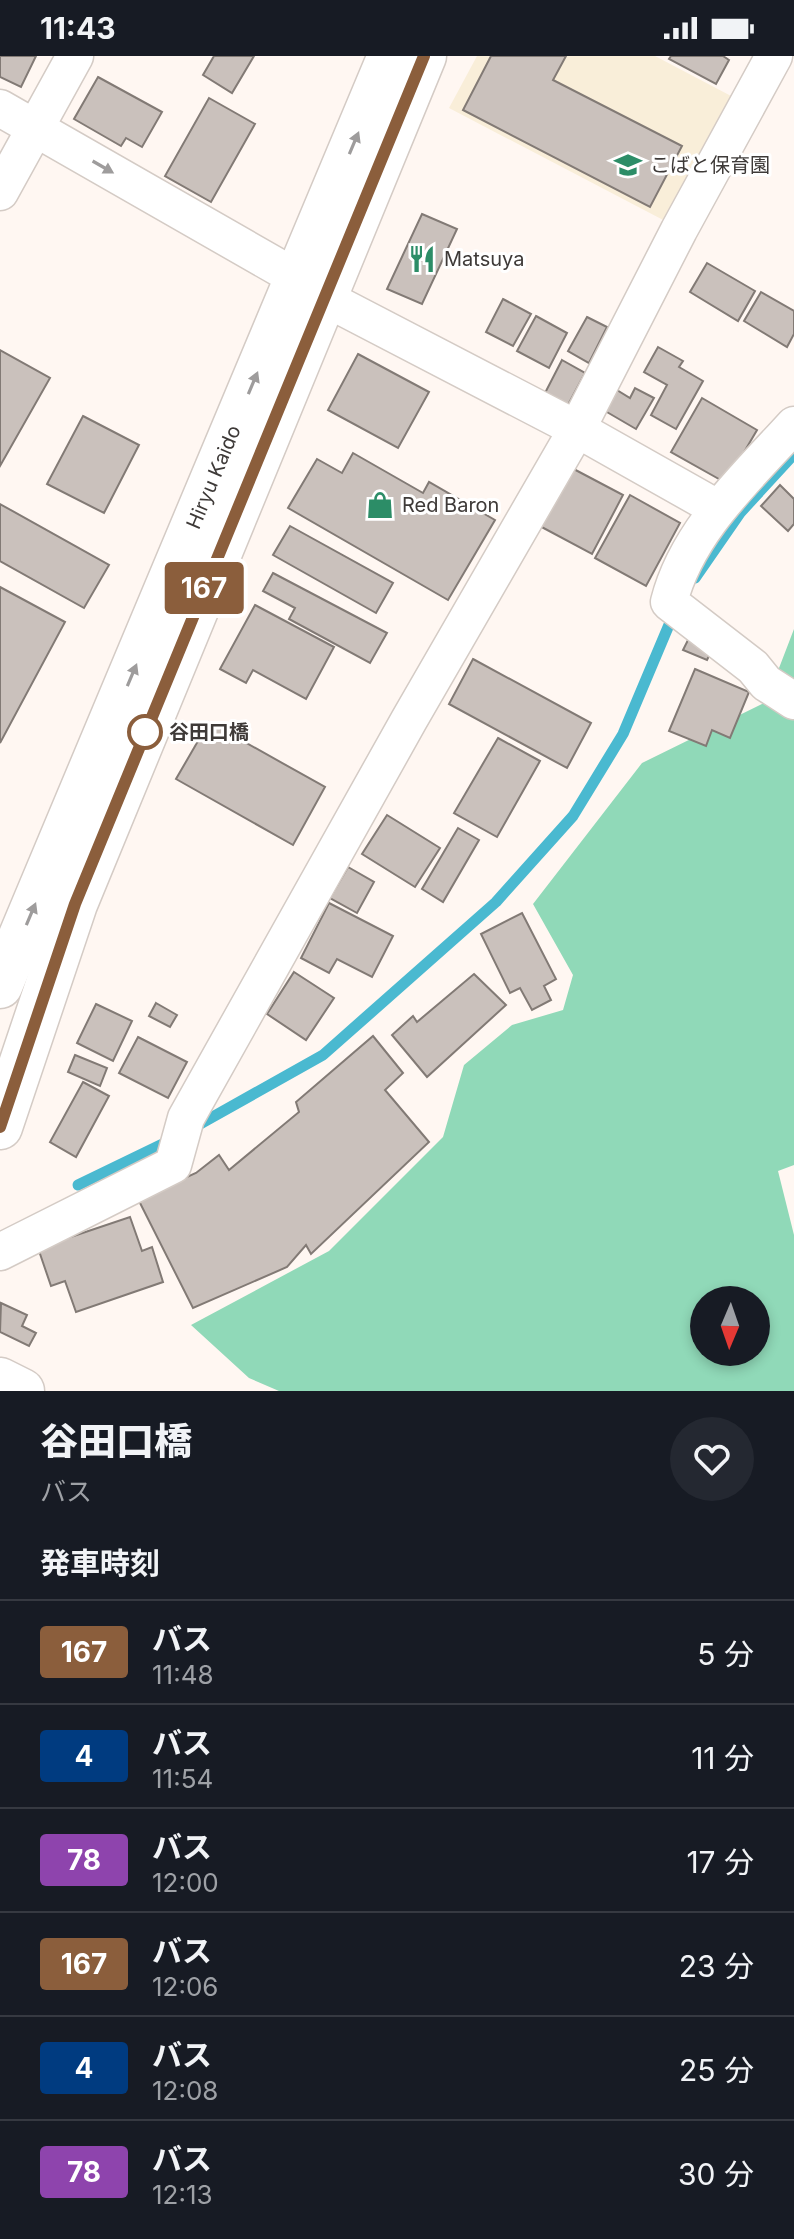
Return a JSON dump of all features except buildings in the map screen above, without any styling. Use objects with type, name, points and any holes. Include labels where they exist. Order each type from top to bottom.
[{"type":"main road","name":"Hiryu Kaido","points":[[0,1127],[75,904],[310,287],[390,56]]},
{"type":"main road","name":"Hiryu Kaido","points":[[0,986],[310,287],[424,56]]},
{"type":"main road","points":[[0,1380],[22,1391]]},
{"type":"street","points":[[0,192],[75,56]]},
{"type":"street","points":[[0,1252],[173,1165],[186,1118],[409,720],[577,429],[679,230],[774,56]]},
{"type":"street","points":[[0,108],[310,287],[577,429],[717,508]]},
{"type":"street","points":[[794,425],[717,508],[676,577],[680,609],[753,667],[766,683],[794,701]]},
{"type":"shaded area","name":"こばと保育園","points":[[477,56],[655,56],[733,97],[667,222],[449,108]]},
{"type":"green space","points":[[794,629],[794,1165],[778,1171],[794,1235],[794,1391],[279,1391],[249,1378],[191,1325],[329,1251],[443,1137],[464,1065],[512,1025],[563,1010],[573,975],[533,904],[642,763],[766,702]]},
{"type":"waterway","points":[[695,578],[740,513],[794,454]]},
{"type":"waterway","points":[[193,1128],[323,1055],[496,902],[573,816],[623,734],[674,613]]},
{"type":"waterway","points":[[78,1185],[171,1140]]},
{"type":"bus line","name":"167","points":[[0,1127],[75,904],[424,56]]},
{"type":"place","name":"こばと保育園","points":[[628,165]]},
{"type":"place","name":"Matsuya","points":[[422,259]]},
{"type":"place","name":"Red Baron","points":[[380,505]]},
{"type":"place","name":"谷田口橋","points":[[145,732]]}]
